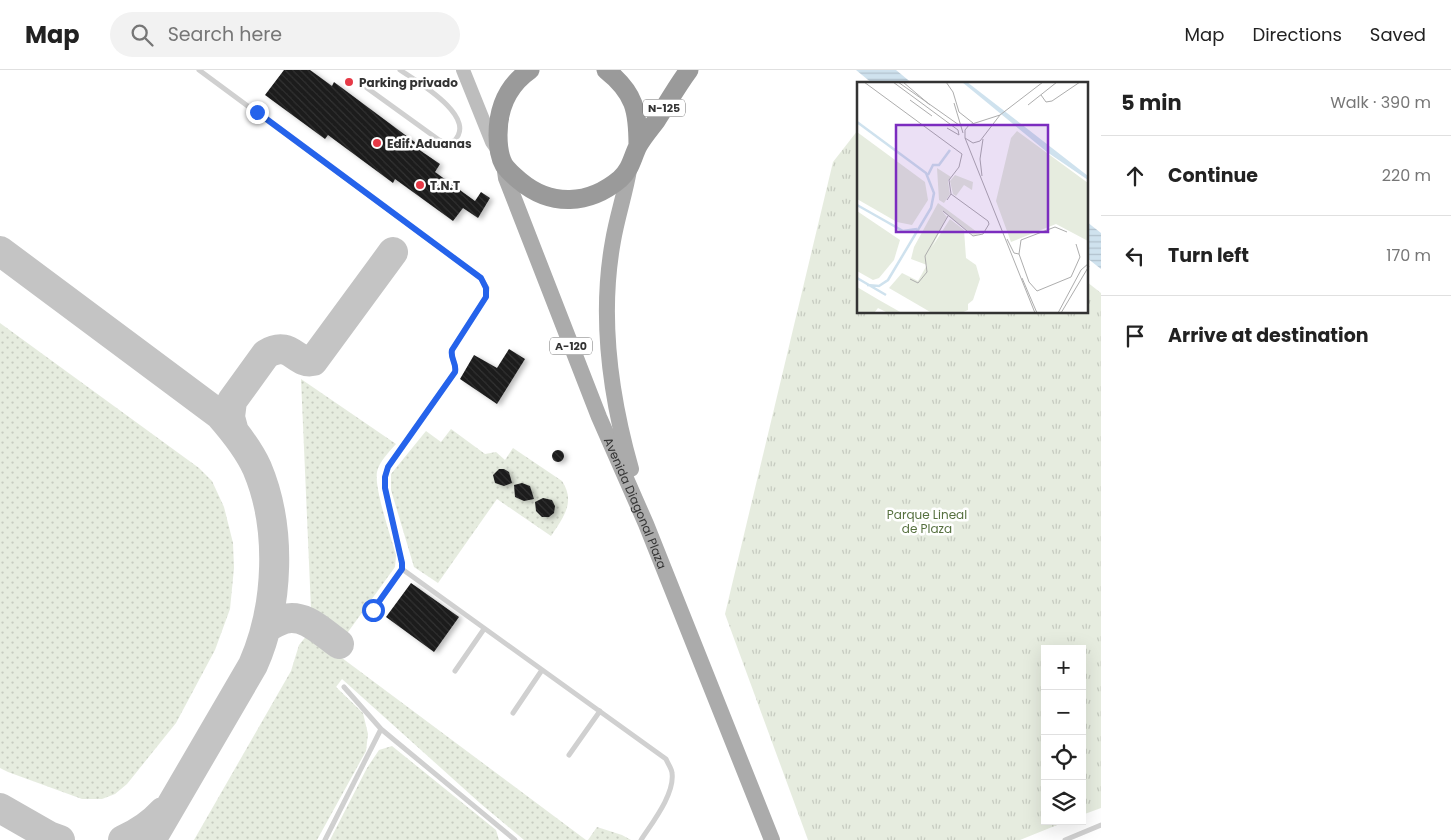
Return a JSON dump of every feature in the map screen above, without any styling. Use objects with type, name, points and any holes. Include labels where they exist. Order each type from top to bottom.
[{"type":"highway","points":[[530,70],[510,89],[501,108],[498,128],[502,159],[516,178],[535,192],[550,198],[567,200],[589,197],[620,179],[629,170],[638,146],[637,115],[634,104],[622,85],[606,70]]},
{"type":"highway","name":"N-125","points":[[638,146],[689,70]]},
{"type":"main road","name":"Avenida Diagonal Plaza","points":[[502,159],[506,178],[595,408],[646,524],[772,840]]},
{"type":"main road","name":"A-120","points":[[629,170],[613,241],[608,278],[606,316],[608,352],[616,408],[646,524]]},
{"type":"street","points":[[463,70],[492,142],[502,159]]},
{"type":"lane","points":[[199,70],[481,278],[486,288],[486,297],[452,350],[451,354],[456,367],[455,372],[398,450],[388,467],[385,477],[385,488],[402,569],[373,610]]},
{"type":"lane","points":[[367,88],[439,140],[445,142],[454,140],[459,133],[454,111],[400,70]]},
{"type":"lane","points":[[402,569],[666,759],[672,772],[672,787],[642,840]]},
{"type":"lane","points":[[455,671],[484,629]]},
{"type":"lane","points":[[513,713],[542,670]]},
{"type":"lane","points":[[344,687],[381,729],[515,840]]},
{"type":"lane","points":[[569,755],[600,711]]},
{"type":"lane","points":[[325,840],[381,729]]},
{"type":"lane","points":[[1065,840],[1101,825]]},
{"type":"green space","name":"Parque Lineal de Plaza","points":[[857,131],[857,314],[1088,314],[1088,283],[1101,293],[1101,808],[1086,814],[1086,645],[1041,645],[1041,825],[1057,825],[1020,840],[808,840],[725,614],[833,162]]},
{"type":"green space","points":[[0,323],[199,468],[212,481],[224,507],[233,543],[234,568],[230,609],[215,650],[176,723],[127,784],[115,794],[102,799],[82,799],[0,768]]},
{"type":"green space","points":[[301,379],[396,444],[385,457],[377,472],[380,501],[396,555],[395,567],[348,632],[342,632],[311,609]]},
{"type":"green space","points":[[451,429],[485,454],[496,452],[505,460],[513,448],[562,481],[568,496],[568,503],[563,516],[551,536],[497,499],[438,583],[414,567],[391,490],[391,474],[426,431],[441,442]]},
{"type":"green space","points":[[308,634],[586,840],[524,840],[481,804],[342,679],[336,687],[363,713],[368,734],[366,751],[317,840],[194,840],[291,671],[299,645]]},
{"type":"green space","points":[[392,746],[496,830],[499,840],[330,840],[367,768],[379,750]]},
{"type":"green space","points":[[597,827],[622,835],[631,840],[588,840]]},
{"type":"water","points":[[856,70],[896,70],[911,82],[871,82]]},
{"type":"water","points":[[1088,223],[1101,233],[1101,269],[1088,259]]},
{"type":"building","points":[[284,70],[310,70],[332,86],[334,82],[420,146],[418,149],[440,164],[435,172],[475,201],[481,192],[490,198],[478,218],[463,208],[453,221],[395,179],[393,183],[328,135],[325,139],[265,95]]},
{"type":"building","points":[[509,349],[525,359],[497,404],[460,379],[474,355],[497,368]]},
{"type":"building","points":[[558,450],[564,456],[558,462],[552,456]]},
{"type":"building","points":[[499,469],[509,472],[512,483],[504,486],[495,483],[493,475]]},
{"type":"building","points":[[522,483],[530,486],[534,499],[524,501],[515,497],[514,485]]},
{"type":"building","points":[[543,498],[552,500],[555,506],[554,513],[549,517],[542,517],[536,511],[535,502]]},
{"type":"building","points":[[411,583],[459,617],[434,652],[386,617]]},
{"type":"taxiway","points":[[0,251],[220,415],[249,454],[257,468],[265,491],[271,515],[274,567],[268,618],[262,642],[253,665],[151,840]]},
{"type":"taxiway","points":[[234,432],[230,417],[232,401],[266,354],[282,349],[307,361],[313,361],[393,252]]},
{"type":"taxiway","points":[[266,628],[284,619],[299,619],[313,625],[339,644]]},
{"type":"taxiway","points":[[0,808],[49,836],[60,840]]},
{"type":"taxiway","points":[[123,840],[145,828],[163,812]]},
{"type":"place","name":"Parking privado","points":[[349,82]]},
{"type":"place","name":"Edif. Aduanas","points":[[377,143]]},
{"type":"place","name":"T.N.T","points":[[420,185]]},
{"type":"route","points":[[257,112],[481,278],[486,288],[486,297],[452,350],[451,354],[456,364],[455,372],[398,450],[388,467],[385,477],[385,488],[402,569],[373,610]]}]
